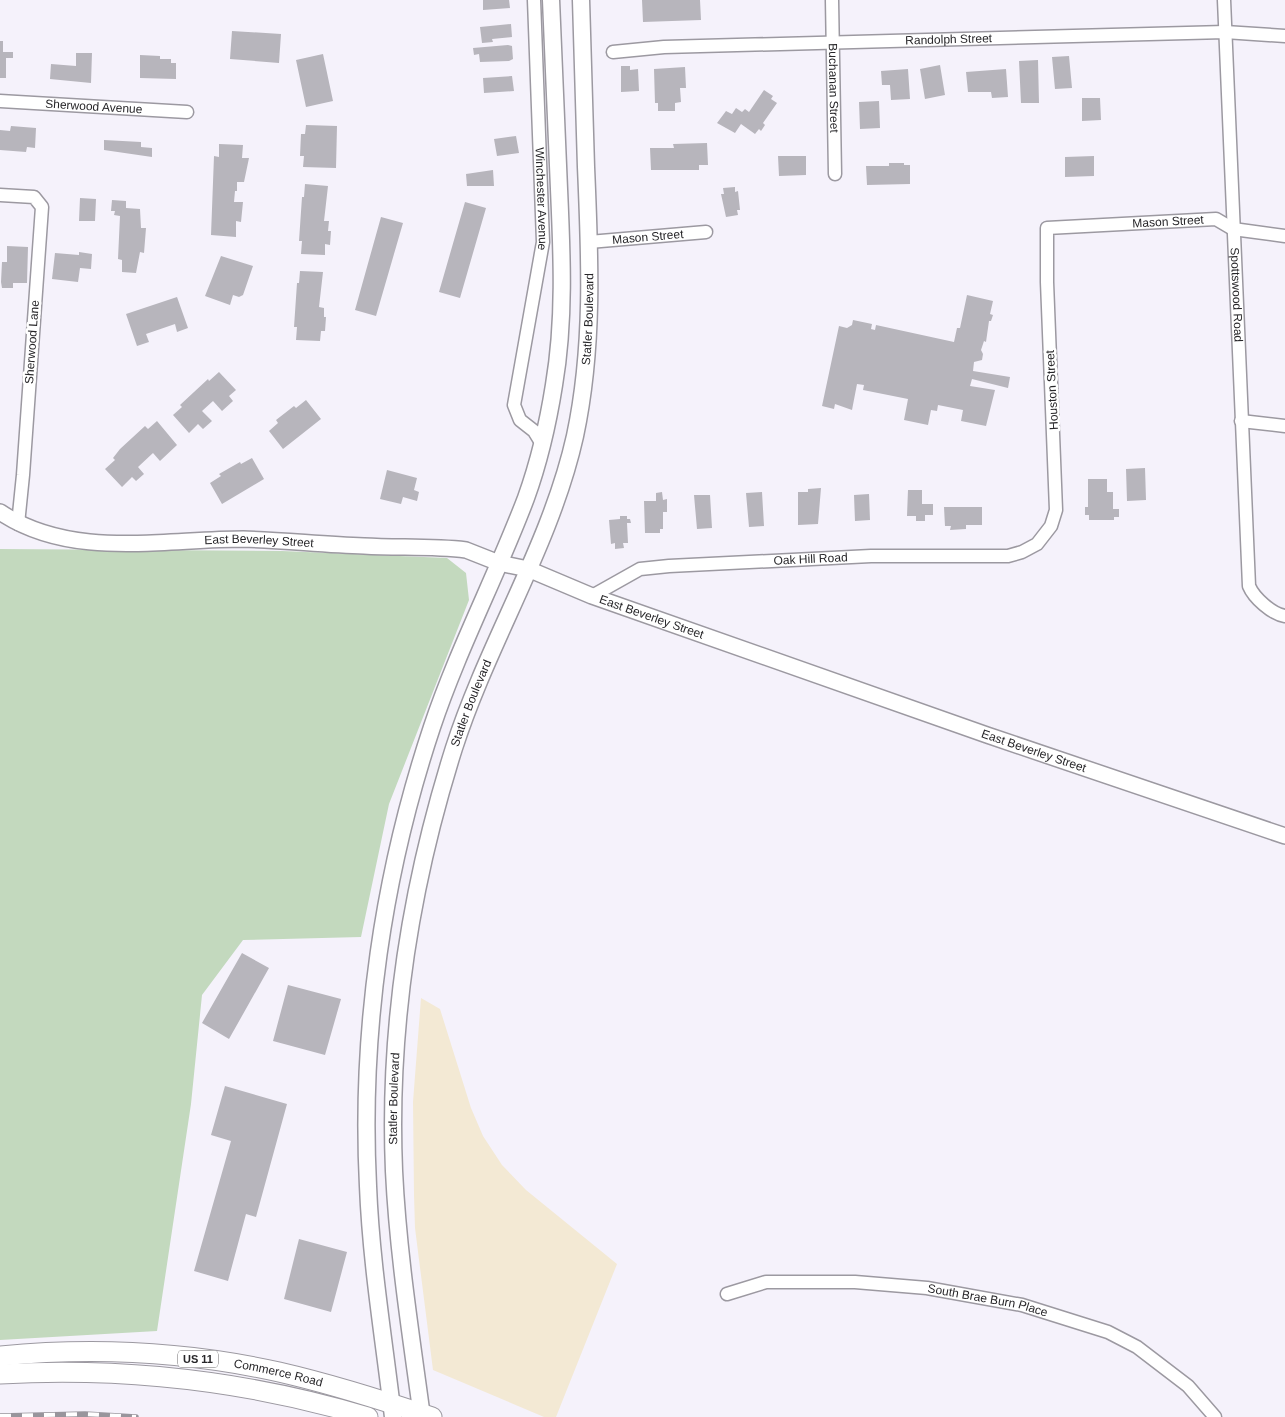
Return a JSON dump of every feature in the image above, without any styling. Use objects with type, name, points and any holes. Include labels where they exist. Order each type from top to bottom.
[{"type":"main road","name":"Statler Boulevard","points":[[392,1410],[374,1268],[368,1185],[367,1094],[374,992],[394,868],[420,766],[444,694],[525,500],[542,444],[554,387],[562,320],[562,261],[551,0]]},
{"type":"main road","name":"Statler Boulevard","points":[[425,1416],[401,1260],[394,1168],[395,1060],[404,969],[421,872],[455,746],[480,677],[548,519],[574,437],[587,349],[590,279],[581,0]]},
{"type":"main road","name":"Commerce Road","points":[[0,1356],[86,1352],[153,1354],[229,1363],[278,1372],[392,1410],[425,1416]]},
{"type":"main road","name":"Commerce Road","points":[[0,1374],[74,1371],[186,1378],[285,1394],[368,1417]]},
{"type":"street","name":"Winchester Avenue","points":[[534,0],[543,242],[514,404],[520,420],[534,432],[542,444]]},
{"type":"street","name":"Buchanan Street","points":[[832,0],[831,43],[835,174]]},
{"type":"street","name":"Spottswood Road","points":[[1224,0],[1250,589],[1253,595],[1279,615],[1285,616]]},
{"type":"street","name":"Randolph Street","points":[[612,52],[664,47],[1225,32],[1285,36]]},
{"type":"street","name":"Sherwood Avenue","points":[[0,101],[187,112]]},
{"type":"street","name":"Sherwood Lane","points":[[0,195],[34,197],[42,207],[18,524]]},
{"type":"street","name":"Mason Street","points":[[1047,228],[1216,219],[1234,229],[1285,236]]},
{"type":"street","name":"Houston Street","points":[[1034,545],[1051,526],[1056,510],[1047,282],[1047,228]]},
{"type":"street","name":"Mason Street","points":[[589,242],[706,232]]},
{"type":"street","points":[[1242,421],[1285,426]]},
{"type":"street","name":"East Beverley Street","points":[[0,512],[18,524],[52,535],[86,542],[118,544],[252,540],[466,550],[499,563],[528,569],[592,596],[1003,741],[1285,836]]},
{"type":"street","name":"Oak Hill Road","points":[[592,596],[640,570],[669,566],[871,556],[1005,556],[1022,552],[1034,545]]},
{"type":"street","name":"South Brae Burn Place","points":[[727,1294],[766,1282],[855,1282],[927,1288],[1022,1305],[1108,1332],[1137,1347],[1188,1386],[1215,1417]]},
{"type":"shaded area","points":[[421,998],[440,1009],[471,1108],[483,1136],[502,1165],[526,1190],[617,1264],[556,1417],[544,1417],[433,1370],[415,1228],[413,1102]]},
{"type":"green space","points":[[0,549],[282,551],[447,558],[466,573],[469,600],[389,804],[361,937],[243,940],[202,995],[191,1104],[157,1331],[0,1340]]},
{"type":"building","points":[[483,0],[509,0],[510,8],[483,10]]},
{"type":"building","points":[[642,0],[700,0],[701,20],[643,22]]},
{"type":"building","points":[[511,24],[512,37],[492,39],[493,42],[482,43],[480,27]]},
{"type":"building","points":[[232,31],[281,34],[279,63],[230,59]]},
{"type":"building","points":[[0,41],[3,41],[3,52],[13,52],[13,58],[6,58],[6,78],[0,78]]},
{"type":"building","points":[[512,46],[513,59],[509,61],[480,62],[479,54],[474,55],[473,48]]},
{"type":"building","points":[[76,53],[92,53],[91,83],[50,79],[51,64],[76,66]]},
{"type":"building","points":[[323,54],[333,101],[306,107],[296,60]]},
{"type":"building","points":[[140,55],[160,56],[160,59],[171,59],[171,63],[176,63],[176,79],[140,78]]},
{"type":"building","points":[[1069,56],[1072,88],[1055,89],[1052,57]]},
{"type":"building","points":[[1038,60],[1039,103],[1021,103],[1019,61]]},
{"type":"building","points":[[940,65],[945,95],[925,99],[920,69]]},
{"type":"building","points":[[621,66],[630,66],[630,70],[638,69],[639,91],[621,92]]},
{"type":"building","points":[[685,67],[686,88],[680,88],[681,102],[675,103],[675,111],[658,111],[658,103],[655,103],[654,69]]},
{"type":"building","points":[[908,69],[910,99],[891,100],[890,85],[882,85],[881,71]]},
{"type":"building","points":[[1006,69],[1008,97],[992,98],[991,92],[968,92],[966,72]]},
{"type":"building","points":[[512,76],[514,91],[484,93],[483,78]]},
{"type":"building","points":[[764,90],[773,96],[771,99],[777,103],[763,123],[765,125],[761,131],[759,129],[755,134],[741,124],[735,133],[717,123],[726,111],[732,114],[736,108],[742,112],[745,109],[749,112]]},
{"type":"building","points":[[1082,98],[1100,98],[1101,120],[1082,121]]},
{"type":"building","points":[[879,101],[880,128],[860,129],[859,102]]},
{"type":"building","points":[[306,125],[337,126],[336,168],[303,167],[304,156],[300,156],[301,134],[305,134]]},
{"type":"building","points":[[11,126],[36,128],[35,148],[27,147],[26,152],[0,150],[0,130],[10,131]]},
{"type":"building","points":[[516,136],[519,153],[497,156],[494,139]]},
{"type":"building","points":[[104,140],[141,142],[141,147],[152,148],[152,157],[104,150]]},
{"type":"building","points":[[707,143],[708,165],[699,165],[699,170],[651,170],[650,148],[674,148],[673,144]]},
{"type":"building","points":[[219,144],[243,145],[242,158],[249,158],[244,182],[237,182],[237,191],[235,191],[234,202],[243,202],[241,222],[236,221],[236,237],[211,235],[214,156],[219,157]]},
{"type":"building","points":[[778,156],[806,156],[806,175],[779,176]]},
{"type":"building","points":[[1094,156],[1094,176],[1065,177],[1065,157]]},
{"type":"building","points":[[889,163],[910,165],[910,184],[867,185],[866,166],[889,166]]},
{"type":"building","points":[[493,170],[494,186],[467,186],[466,174]]},
{"type":"building","points":[[305,184],[328,186],[324,221],[329,221],[328,231],[331,231],[330,245],[325,244],[325,255],[301,254],[302,241],[299,241],[302,197],[304,197]]},
{"type":"building","points":[[735,187],[735,192],[738,191],[740,210],[737,210],[738,215],[726,217],[721,194],[724,194],[723,188]]},
{"type":"building","points":[[80,198],[96,199],[95,221],[79,221]]},
{"type":"building","points":[[112,200],[126,201],[126,208],[140,209],[141,228],[146,228],[144,253],[140,252],[136,273],[122,272],[122,260],[118,259],[120,216],[114,215],[115,211],[111,211]]},
{"type":"building","points":[[465,202],[486,208],[460,298],[439,292]]},
{"type":"building","points":[[381,217],[403,223],[376,316],[355,310]]},
{"type":"building","points":[[7,246],[28,247],[27,283],[13,283],[13,288],[2,288],[1,282],[2,262],[7,262]]},
{"type":"building","points":[[79,252],[92,254],[91,269],[80,268],[78,282],[52,279],[55,253],[79,255]]},
{"type":"building","points":[[221,256],[253,266],[243,295],[239,297],[233,295],[230,305],[205,296]]},
{"type":"building","points":[[300,271],[323,272],[319,307],[324,308],[324,317],[326,317],[325,331],[321,331],[320,341],[296,340],[297,327],[294,327],[297,283],[299,283]]},
{"type":"building","points":[[967,295],[993,301],[990,314],[993,315],[991,321],[989,321],[986,342],[984,341],[981,350],[983,354],[982,360],[974,362],[973,371],[1010,377],[1008,388],[972,379],[970,386],[995,390],[986,426],[961,421],[963,410],[938,405],[937,411],[931,410],[928,425],[904,420],[908,399],[863,390],[864,385],[857,384],[852,410],[835,404],[834,409],[822,406],[839,326],[847,328],[852,325],[853,320],[872,324],[871,329],[875,330],[876,325],[954,342],[957,328],[960,328]]},
{"type":"building","points":[[177,297],[188,328],[177,332],[175,324],[146,334],[149,342],[137,346],[126,314]]},
{"type":"building","points":[[219,372],[236,390],[229,396],[233,401],[222,411],[213,401],[202,411],[212,421],[203,429],[198,424],[189,433],[173,415],[182,407],[180,405],[208,379],[209,381]]},
{"type":"building","points":[[306,400],[321,419],[283,449],[269,431],[278,423],[276,420],[294,406],[296,408]]},
{"type":"building","points":[[157,421],[177,445],[160,461],[153,453],[138,467],[144,474],[136,481],[132,477],[122,487],[105,469],[115,460],[113,458],[120,449],[145,426],[148,429]]},
{"type":"building","points":[[252,458],[264,479],[222,504],[210,483],[221,476],[219,474],[240,462],[241,464]]},
{"type":"building","points":[[1145,468],[1146,500],[1127,501],[1126,469]]},
{"type":"building","points":[[387,470],[417,478],[414,490],[419,492],[417,501],[403,497],[401,504],[380,499]]},
{"type":"building","points":[[1088,479],[1107,479],[1107,492],[1113,492],[1113,509],[1119,509],[1119,517],[1114,517],[1114,520],[1089,520],[1089,515],[1085,515],[1085,507],[1088,507]]},
{"type":"building","points":[[821,488],[818,524],[798,525],[798,492],[808,492],[808,489]]},
{"type":"building","points":[[908,490],[922,490],[922,504],[933,504],[933,515],[925,515],[925,521],[916,521],[916,516],[907,516]]},
{"type":"building","points":[[662,492],[663,500],[667,499],[667,512],[663,512],[663,529],[660,529],[660,533],[645,533],[644,501],[656,501],[656,493]]},
{"type":"building","points":[[762,492],[764,526],[749,527],[746,493]]},
{"type":"building","points":[[869,494],[870,520],[855,521],[854,495]]},
{"type":"building","points":[[694,495],[710,495],[712,528],[697,529]]},
{"type":"building","points":[[944,507],[982,507],[982,525],[966,525],[966,529],[950,530],[951,526],[945,526]]},
{"type":"building","points":[[620,516],[627,516],[627,519],[630,519],[631,523],[627,523],[628,543],[623,543],[624,548],[615,549],[615,543],[611,544],[609,520],[620,519]]},
{"type":"building","points":[[242,953],[269,968],[229,1039],[202,1023]]},
{"type":"building","points":[[288,985],[341,999],[325,1055],[273,1041]]},
{"type":"building","points":[[225,1086],[287,1104],[256,1217],[246,1214],[228,1281],[194,1271],[231,1141],[211,1135]]},
{"type":"building","points":[[299,1239],[347,1252],[331,1312],[284,1299]]},
{"type":"railway","points":[[0,1416],[85,1414],[136,1417]]}]
